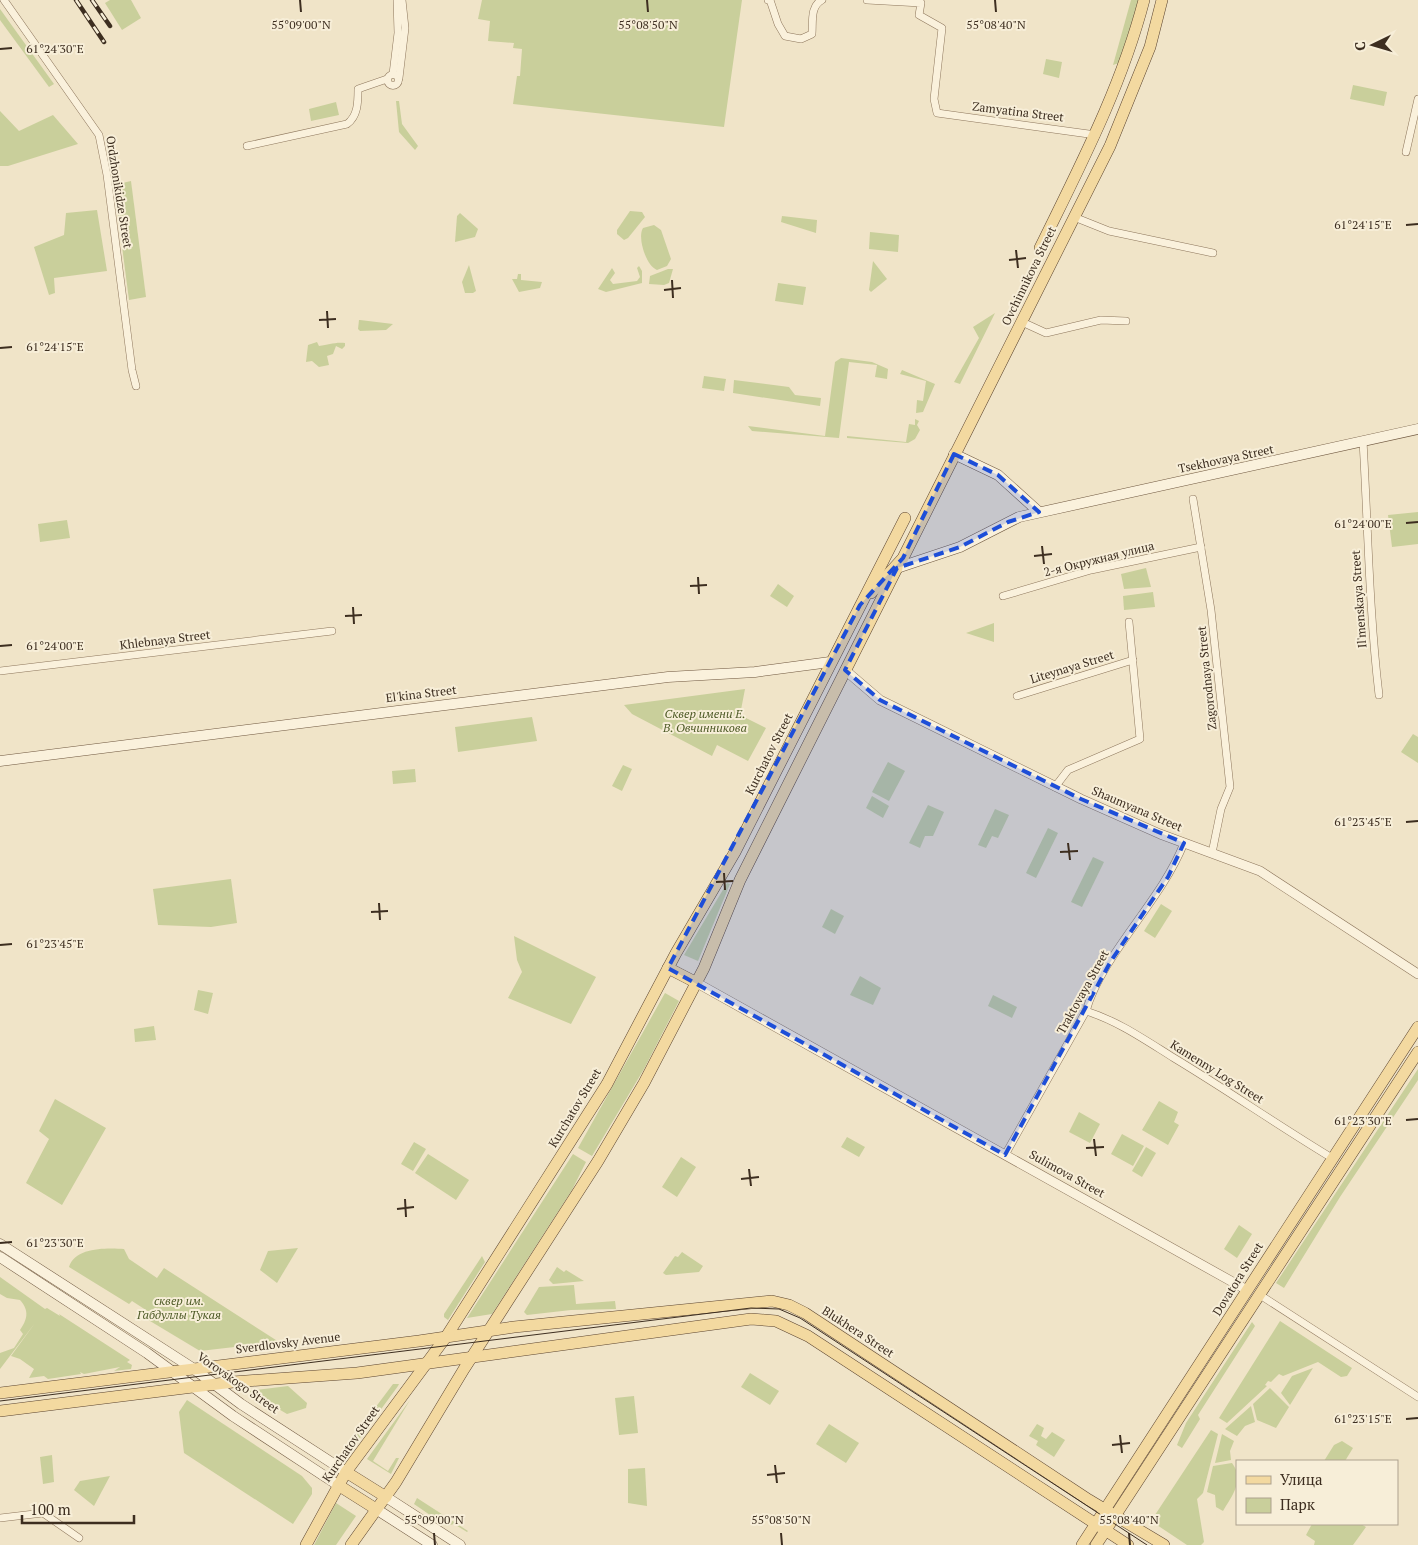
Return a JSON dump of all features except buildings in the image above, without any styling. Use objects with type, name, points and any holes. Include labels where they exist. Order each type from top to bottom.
[{"type":"main road","name":"Ovchinnikova Street","points":[[1040,248],[1096,135],[1133,42],[1144,0]]},
{"type":"main road","name":"Ovchinnikova Street","points":[[860,605],[903,558],[1022,322],[1128,105],[1150,47],[1162,0]]},
{"type":"main road","name":"Tsekhovaya Street","points":[[897,568],[960,547],[1008,522],[1039,512],[1418,429]]},
{"type":"main road","points":[[954,454],[998,475],[1039,512]]},
{"type":"main road","points":[[844,670],[830,662],[905,518]]},
{"type":"main road","points":[[351,1545],[386,1497],[622,1122],[697,983],[740,880],[897,568]]},
{"type":"main road","name":"El'kina Street","points":[[0,761],[668,677],[755,672],[830,662]]},
{"type":"main road","name":"Kurchatov Street","points":[[306,1545],[346,1472],[446,1337],[583,1123],[668,968],[735,852],[830,662]]},
{"type":"main road","points":[[668,968],[697,983]]},
{"type":"main road","name":"Dovatora Street","points":[[1082,1545],[1418,1027]]},
{"type":"main road","points":[[1096,1545],[1418,1052]]},
{"type":"main road","name":"Vorovskogo Street","points":[[0,1244],[194,1369],[214,1385],[460,1545]]},
{"type":"main road","points":[[0,1257],[174,1372],[232,1416],[432,1545]]},
{"type":"main road","name":"Sulimova Street","points":[[1247,1290],[1260,1295]]},
{"type":"main road","name":"Blukhera Street","points":[[490,1331],[753,1301],[781,1302],[805,1313],[1105,1509],[1164,1545]]},
{"type":"main road","points":[[0,1411],[282,1377],[356,1373],[746,1320],[776,1321],[808,1336],[1128,1545]]},
{"type":"main road","name":"Sverdlovsky Avenue","points":[[0,1393],[490,1331]]},
{"type":"street","name":"Ordzhonikidze Street","points":[[4,0],[99,135],[107,175],[132,370],[136,386]]},
{"type":"street","points":[[396,0],[398,33],[396,76]]},
{"type":"street","points":[[396,76],[405,28],[402,0]]},
{"type":"street","points":[[768,0],[770,0],[778,24],[785,36],[801,39],[812,34],[814,8],[816,3],[822,0]]},
{"type":"street","name":"Zamyatina Street","points":[[867,0],[921,3],[919,15],[942,28],[934,99],[937,113],[1096,135]]},
{"type":"street","points":[[247,146],[347,124],[355,114],[358,89],[396,76]]},
{"type":"street","points":[[1406,152],[1418,99]]},
{"type":"street","points":[[1074,217],[1109,232],[1212,254]]},
{"type":"street","points":[[1022,322],[1046,333],[1100,320],[1126,322]]},
{"type":"street","name":"Il'menskaya Street","points":[[1363,441],[1373,648],[1379,695]]},
{"type":"street","name":"Zagorodnaya Street","points":[[1193,499],[1211,610],[1230,787],[1221,809],[1212,853]]},
{"type":"street","name":"2-я Окружная улица","points":[[1003,596],[1091,570],[1201,547]]},
{"type":"street","points":[[1056,787],[1068,770],[1140,740],[1129,622]]},
{"type":"street","name":"Khlebnaya Street","points":[[0,671],[332,631]]},
{"type":"street","name":"Liteynaya Street","points":[[1017,696],[1133,660]]},
{"type":"street","name":"Shaumyana Street","points":[[844,670],[880,700],[1056,787],[1123,818],[1260,871],[1418,974]]},
{"type":"street","name":"Traktovaya Street","points":[[1005,1155],[1086,1011],[1093,993],[1111,961],[1168,877],[1184,843]]},
{"type":"street","name":"Sulimova Street","points":[[697,983],[1247,1290]]},
{"type":"street","name":"Kamenny Log Street","points":[[1086,1011],[1103,1016],[1128,1030],[1248,1103],[1332,1158]]},
{"type":"street","name":"Sulimova Street","points":[[1260,1295],[1418,1397]]},
{"type":"street","points":[[0,1518],[43,1514],[79,1538]]},
{"type":"highlighted area","points":[[954,454],[998,475],[1039,512],[1008,522],[960,547],[897,568],[845,670],[880,700],[1081,799],[1184,843],[1168,877],[1111,961],[1005,1155],[668,968],[860,605],[903,558]]},
{"type":"green space","points":[[110,0],[131,0],[141,18],[122,30],[105,3]]},
{"type":"green space","points":[[482,0],[742,0],[724,127],[513,104],[517,76],[520,76],[522,49],[513,48],[514,43],[488,41],[490,21],[478,19]]},
{"type":"green space","points":[[1131,0],[1139,0],[1119,63],[1113,65]]},
{"type":"green space","points":[[0,9],[54,84],[49,87],[0,20]]},
{"type":"green space","points":[[1046,59],[1062,62],[1059,78],[1043,74]]},
{"type":"green space","points":[[1353,85],[1387,92],[1384,106],[1350,99]]},
{"type":"green space","points":[[396,101],[399,101],[402,124],[418,146],[415,150],[399,132]]},
{"type":"green space","points":[[336,102],[339,115],[311,121],[309,109]]},
{"type":"green space","points":[[0,111],[19,131],[53,115],[78,144],[8,166],[0,166]]},
{"type":"green space","points":[[131,181],[146,297],[129,300],[114,185]]},
{"type":"green space","points":[[97,210],[107,271],[54,278],[55,293],[49,295],[34,247],[64,235],[66,213]]},
{"type":"green space","points":[[630,211],[642,212],[645,217],[628,238],[624,240],[617,234],[617,230]]},
{"type":"green space","points":[[460,213],[478,229],[475,237],[455,242],[457,216]]},
{"type":"green space","points":[[782,216],[817,220],[816,233],[781,222]]},
{"type":"green space","points":[[654,225],[661,230],[671,259],[667,266],[657,270],[649,263],[646,257],[641,238],[643,228]]},
{"type":"green space","points":[[870,232],[899,235],[898,252],[869,249]]},
{"type":"green space","points":[[873,261],[887,279],[871,292],[869,290]]},
{"type":"green space","points":[[469,265],[476,291],[465,293],[462,282]]},
{"type":"green space","points":[[639,266],[642,271],[642,283],[606,292],[598,289],[612,268],[615,273],[610,280],[613,284],[637,281],[640,277],[637,268]]},
{"type":"green space","points":[[673,269],[669,283],[664,285],[649,284],[650,276]]},
{"type":"green space","points":[[518,274],[521,274],[521,280],[542,282],[540,288],[519,292],[512,279],[517,279]]},
{"type":"green space","points":[[778,283],[806,287],[803,305],[775,301]]},
{"type":"green space","points":[[995,313],[960,384],[954,382],[979,338],[973,327]]},
{"type":"green space","points":[[359,320],[393,324],[386,330],[360,331],[358,329]]},
{"type":"green space","points":[[317,342],[319,346],[345,343],[345,346],[342,349],[336,346],[333,354],[327,356],[329,365],[319,367],[312,361],[306,362],[308,345]]},
{"type":"green space","points":[[841,358],[872,362],[888,369],[887,379],[875,377],[877,365],[849,362],[839,438],[752,431],[748,426],[825,436],[835,362]]},
{"type":"green space","points":[[902,370],[935,384],[923,412],[916,413],[917,400],[923,401],[926,381],[900,374]]},
{"type":"green space","points":[[704,376],[726,379],[724,391],[702,388]]},
{"type":"green space","points":[[734,380],[789,387],[795,395],[821,398],[820,406],[733,393]]},
{"type":"green space","points":[[915,419],[919,421],[917,425],[920,430],[915,439],[908,443],[847,438],[847,436],[906,442],[909,424],[915,425]]},
{"type":"green space","points":[[1418,512],[1418,544],[1392,547],[1388,515]]},
{"type":"green space","points":[[67,520],[70,538],[40,542],[38,524]]},
{"type":"green space","points":[[1146,568],[1151,587],[1124,589],[1121,574]]},
{"type":"green space","points":[[778,584],[794,596],[787,607],[770,596]]},
{"type":"green space","points":[[1153,592],[1155,607],[1124,610],[1123,596]]},
{"type":"green space","points":[[994,623],[994,642],[966,633]]},
{"type":"green space","name":"Сквер имени Е. В. Овчинникова","points":[[745,689],[740,715],[766,728],[748,761],[717,745],[712,756],[632,714],[624,705]]},
{"type":"green space","points":[[532,717],[537,741],[458,752],[455,727]]},
{"type":"green space","points":[[1413,734],[1418,737],[1418,763],[1401,752]]},
{"type":"green space","points":[[888,762],[905,771],[889,801],[872,792]]},
{"type":"green space","points":[[623,765],[632,769],[622,791],[612,786]]},
{"type":"green space","points":[[415,769],[416,782],[393,784],[392,771]]},
{"type":"green space","points":[[872,796],[889,806],[883,818],[866,808]]},
{"type":"green space","points":[[928,805],[944,812],[933,836],[925,836],[920,848],[909,843]]},
{"type":"green space","points":[[995,809],[1009,815],[998,838],[992,836],[986,848],[978,845]]},
{"type":"green space","points":[[1048,828],[1058,833],[1036,878],[1026,873]]},
{"type":"green space","points":[[1093,857],[1104,862],[1082,907],[1071,902]]},
{"type":"green space","points":[[231,879],[237,923],[211,927],[158,925],[153,889]]},
{"type":"green space","points":[[727,883],[730,884],[698,961],[684,955]]},
{"type":"green space","points":[[1161,904],[1172,911],[1155,938],[1144,931]]},
{"type":"green space","points":[[831,909],[844,916],[835,934],[822,927]]},
{"type":"green space","points":[[514,936],[596,977],[571,1024],[508,998],[522,972],[517,960]]},
{"type":"green space","points":[[860,976],[881,988],[873,1005],[850,995]]},
{"type":"green space","points":[[198,990],[213,993],[208,1014],[194,1010]]},
{"type":"green space","points":[[665,993],[679,1001],[644,1069],[592,1156],[578,1148]]},
{"type":"green space","points":[[993,995],[1017,1007],[1012,1018],[988,1006]]},
{"type":"green space","points":[[154,1026],[156,1040],[135,1042],[134,1029]]},
{"type":"green space","points":[[1418,1069],[1418,1080],[1340,1197],[1284,1288],[1276,1283]]},
{"type":"green space","points":[[55,1099],[106,1128],[62,1205],[26,1183],[49,1139],[39,1131]]},
{"type":"green space","points":[[1159,1101],[1178,1112],[1174,1122],[1179,1125],[1168,1145],[1142,1130]]},
{"type":"green space","points":[[1079,1112],[1100,1124],[1090,1143],[1069,1132]]},
{"type":"green space","points":[[1122,1134],[1144,1146],[1133,1166],[1111,1154]]},
{"type":"green space","points":[[847,1137],[865,1147],[859,1157],[841,1147]]},
{"type":"green space","points":[[414,1142],[426,1149],[413,1171],[401,1164]]},
{"type":"green space","points":[[1146,1147],[1156,1153],[1142,1177],[1132,1171]]},
{"type":"green space","points":[[428,1154],[469,1180],[456,1200],[415,1173]]},
{"type":"green space","points":[[573,1154],[586,1162],[572,1190],[492,1314],[467,1318]]},
{"type":"green space","points":[[681,1157],[696,1167],[677,1197],[662,1187]]},
{"type":"green space","points":[[1239,1225],[1252,1234],[1237,1258],[1224,1249]]},
{"type":"green space","points":[[298,1248],[277,1283],[260,1270],[268,1251]]},
{"type":"green space","name":"сквер им. Габдуллы Тукая","points":[[101,1249],[124,1249],[129,1259],[157,1278],[164,1268],[279,1342],[200,1351],[145,1318],[149,1312],[132,1301],[129,1304],[69,1267],[72,1260],[85,1252]]},
{"type":"green space","points":[[682,1252],[703,1266],[699,1272],[666,1275],[663,1273],[675,1256],[678,1257]]},
{"type":"green space","points":[[482,1256],[485,1262],[448,1320],[444,1317],[444,1314]]},
{"type":"green space","points":[[557,1267],[584,1281],[553,1284],[549,1280]]},
{"type":"green space","points":[[0,1277],[45,1309],[47,1308],[60,1316],[59,1314],[130,1360],[127,1362],[132,1365],[131,1369],[114,1371],[120,1367],[84,1374],[80,1372],[81,1374],[48,1379],[44,1376],[29,1378],[34,1369],[20,1359],[11,1356],[35,1323],[0,1369],[0,1353],[14,1348],[23,1334],[20,1330],[24,1323],[26,1312],[20,1300],[7,1298],[0,1294]]},
{"type":"green space","points":[[574,1285],[576,1304],[615,1301],[616,1309],[571,1310],[527,1315],[524,1312],[539,1287]]},
{"type":"green space","points":[[1280,1321],[1352,1368],[1347,1376],[1341,1377],[1318,1362],[1283,1376],[1279,1374],[1271,1382],[1268,1381],[1265,1385],[1267,1386],[1227,1423],[1219,1418]]},
{"type":"green space","points":[[1252,1322],[1255,1326],[1198,1415],[1200,1419],[1182,1448],[1177,1445],[1186,1423]]},
{"type":"green space","points":[[1313,1368],[1290,1405],[1281,1393],[1292,1376]]},
{"type":"green space","points":[[750,1373],[779,1391],[770,1405],[741,1387]]},
{"type":"green space","points":[[393,1384],[399,1384],[352,1449],[348,1444]]},
{"type":"green space","points":[[288,1386],[307,1403],[306,1408],[287,1414],[248,1391]]},
{"type":"green space","points":[[1270,1388],[1289,1407],[1276,1428],[1257,1420],[1253,1404]]},
{"type":"green space","points":[[634,1396],[638,1433],[619,1435],[615,1398]]},
{"type":"green space","points":[[187,1400],[302,1476],[312,1488],[312,1494],[293,1524],[184,1453],[179,1412]]},
{"type":"green space","points":[[410,1400],[373,1461],[388,1471],[396,1458],[399,1458],[391,1474],[367,1459]]},
{"type":"green space","points":[[1251,1406],[1255,1422],[1245,1426],[1237,1436],[1225,1429]]},
{"type":"green space","points":[[829,1424],[859,1443],[846,1463],[816,1444]]},
{"type":"green space","points":[[1037,1424],[1044,1428],[1041,1436],[1046,1439],[1052,1432],[1065,1440],[1054,1457],[1036,1445],[1038,1441],[1029,1436]]},
{"type":"green space","points":[[1211,1430],[1218,1434],[1203,1493],[1197,1499],[1204,1542],[1201,1545],[1187,1545],[1151,1521]]},
{"type":"green space","points":[[1222,1434],[1234,1441],[1230,1451],[1231,1460],[1215,1463]]},
{"type":"green space","points":[[1342,1441],[1353,1448],[1346,1460],[1325,1460],[1334,1445]]},
{"type":"green space","points":[[52,1455],[54,1482],[43,1484],[40,1457]]},
{"type":"green space","points":[[1232,1463],[1236,1469],[1236,1488],[1223,1511],[1216,1507],[1215,1495],[1207,1492],[1213,1466]]},
{"type":"green space","points":[[645,1468],[647,1506],[628,1503],[628,1469]]},
{"type":"green space","points":[[110,1476],[94,1506],[74,1490],[80,1481]]},
{"type":"green space","points":[[417,1498],[468,1531],[454,1524],[446,1526],[414,1504]]},
{"type":"green space","points":[[336,1503],[356,1516],[336,1545],[314,1545]]},
{"type":"green space","points":[[1311,1525],[1363,1525],[1366,1527],[1353,1545],[1314,1545],[1315,1541],[1306,1535]]},
{"type":"tram line","points":[[0,1401],[751,1308],[779,1309],[800,1318],[1147,1545]]},
{"type":"railway","points":[[76,0],[104,42]]},
{"type":"railway","points":[[92,0],[110,26]]}]
